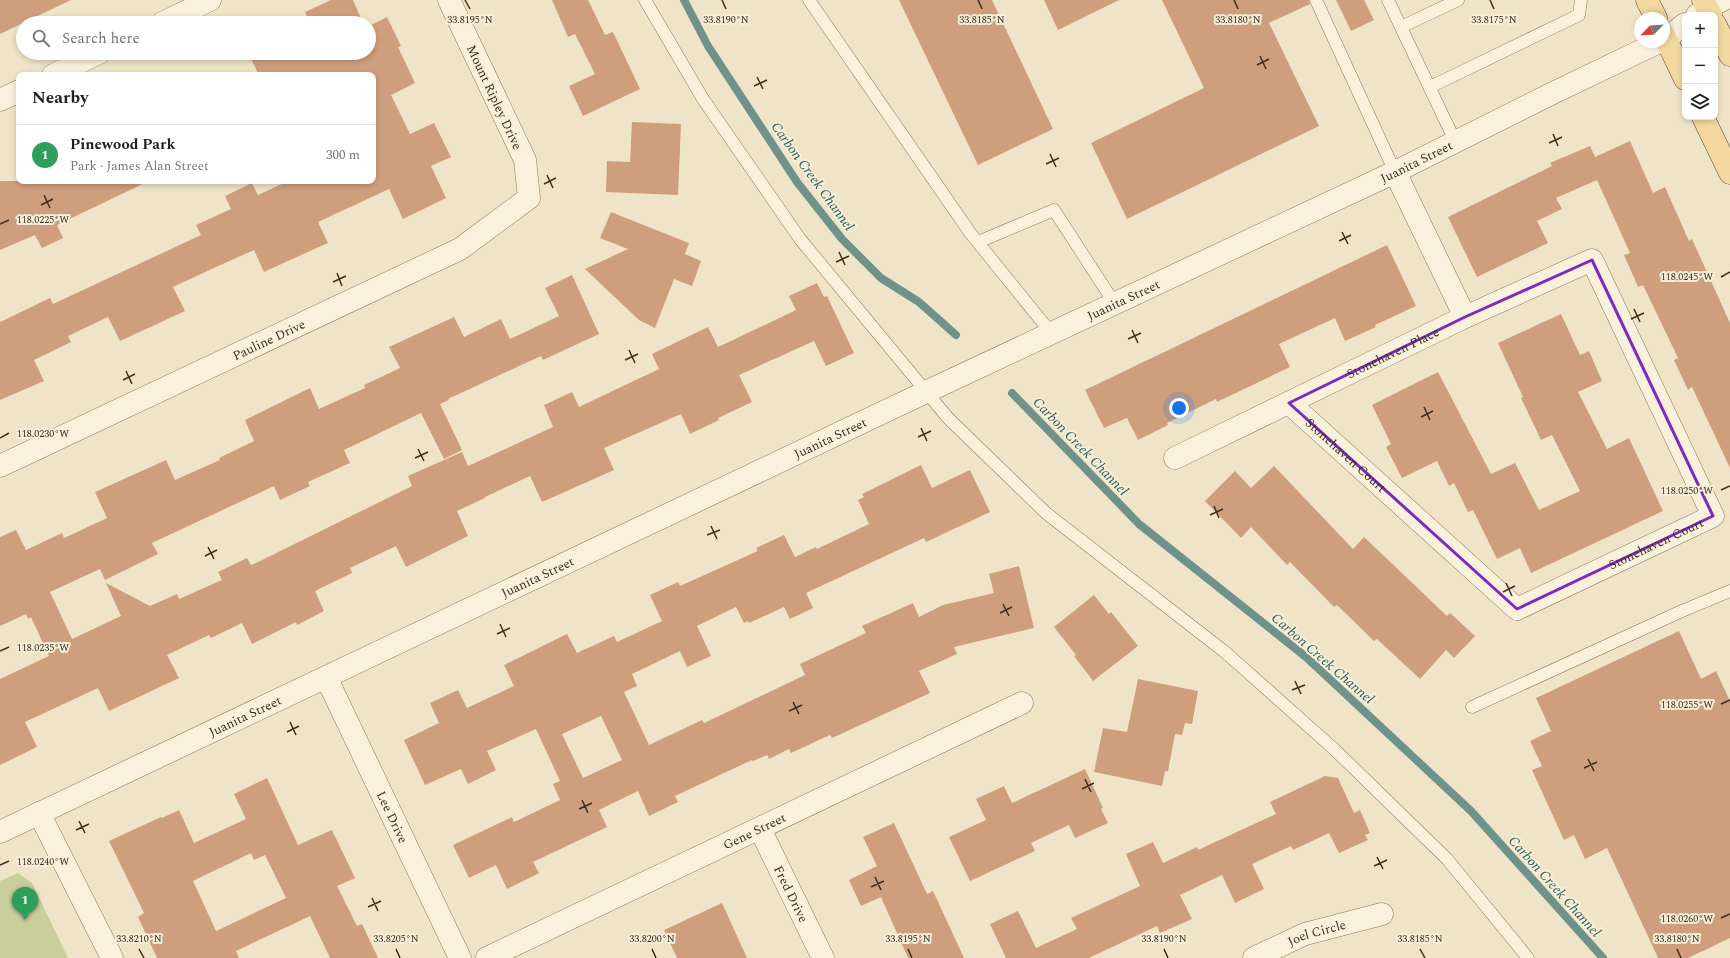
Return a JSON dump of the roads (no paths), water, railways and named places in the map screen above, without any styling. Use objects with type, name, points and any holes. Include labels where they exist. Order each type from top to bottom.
[{"type":"main road","points":[[1647,0],[1653,12]]},
{"type":"main road","points":[[1709,10],[1730,55]]},
{"type":"main road","points":[[1668,48],[1682,74]]},
{"type":"main road","points":[[1704,120],[1730,173]]},
{"type":"street","points":[[177,16],[210,0]]},
{"type":"street","name":"Mount Ripley Drive","points":[[449,0],[524,160],[529,198]]},
{"type":"street","name":"Juanita Street","points":[[1670,34],[1682,26]]},
{"type":"street","name":"Juanita Street","points":[[0,832],[928,391],[1395,172],[1645,48]]},
{"type":"street","points":[[59,72],[84,60]]},
{"type":"street","points":[[0,100],[16,92]]},
{"type":"street","points":[[1395,172],[1465,317]]},
{"type":"street","name":"Pauline Drive","points":[[0,466],[460,249],[529,198]]},
{"type":"street","name":"Stonehaven Court","points":[[1289,403],[1517,609],[1713,516],[1592,260],[1465,317]]},
{"type":"street","name":"Stonehaven Place","points":[[1175,458],[1465,317]]},
{"type":"street","name":"Lee Drive","points":[[326,676],[460,958]]},
{"type":"street","name":"Gene Street","points":[[487,958],[1022,703]]},
{"type":"street","points":[[39,813],[112,958]]},
{"type":"street","name":"Fred Drive","points":[[760,829],[823,958]]},
{"type":"street","name":"Joel Circle","points":[[1254,958],[1305,934],[1382,914]]},
{"type":"lane","points":[[645,0],[703,99],[800,239],[928,391],[948,418],[1046,513],[1225,652],[1334,749],[1447,859],[1528,958]]},
{"type":"lane","points":[[809,0],[978,242],[1052,334]]},
{"type":"lane","points":[[1316,0],[1395,172]]},
{"type":"lane","points":[[1388,0],[1455,141]]},
{"type":"lane","points":[[1401,27],[1458,0]]},
{"type":"lane","points":[[1430,87],[1579,15],[1581,0]]},
{"type":"lane","points":[[978,242],[1054,210],[1115,304]]},
{"type":"lane","points":[[1472,707],[1682,611],[1730,591]]},
{"type":"waterway","name":"Carbon Creek Channel","points":[[684,0],[708,46],[797,182],[842,239],[881,278],[919,302],[956,335]]},
{"type":"waterway","name":"Carbon Creek Channel","points":[[1012,393],[1139,524],[1306,657],[1471,811],[1603,958]]},
{"type":"place","name":"Pinewood Park","points":[[25,920]]}]
